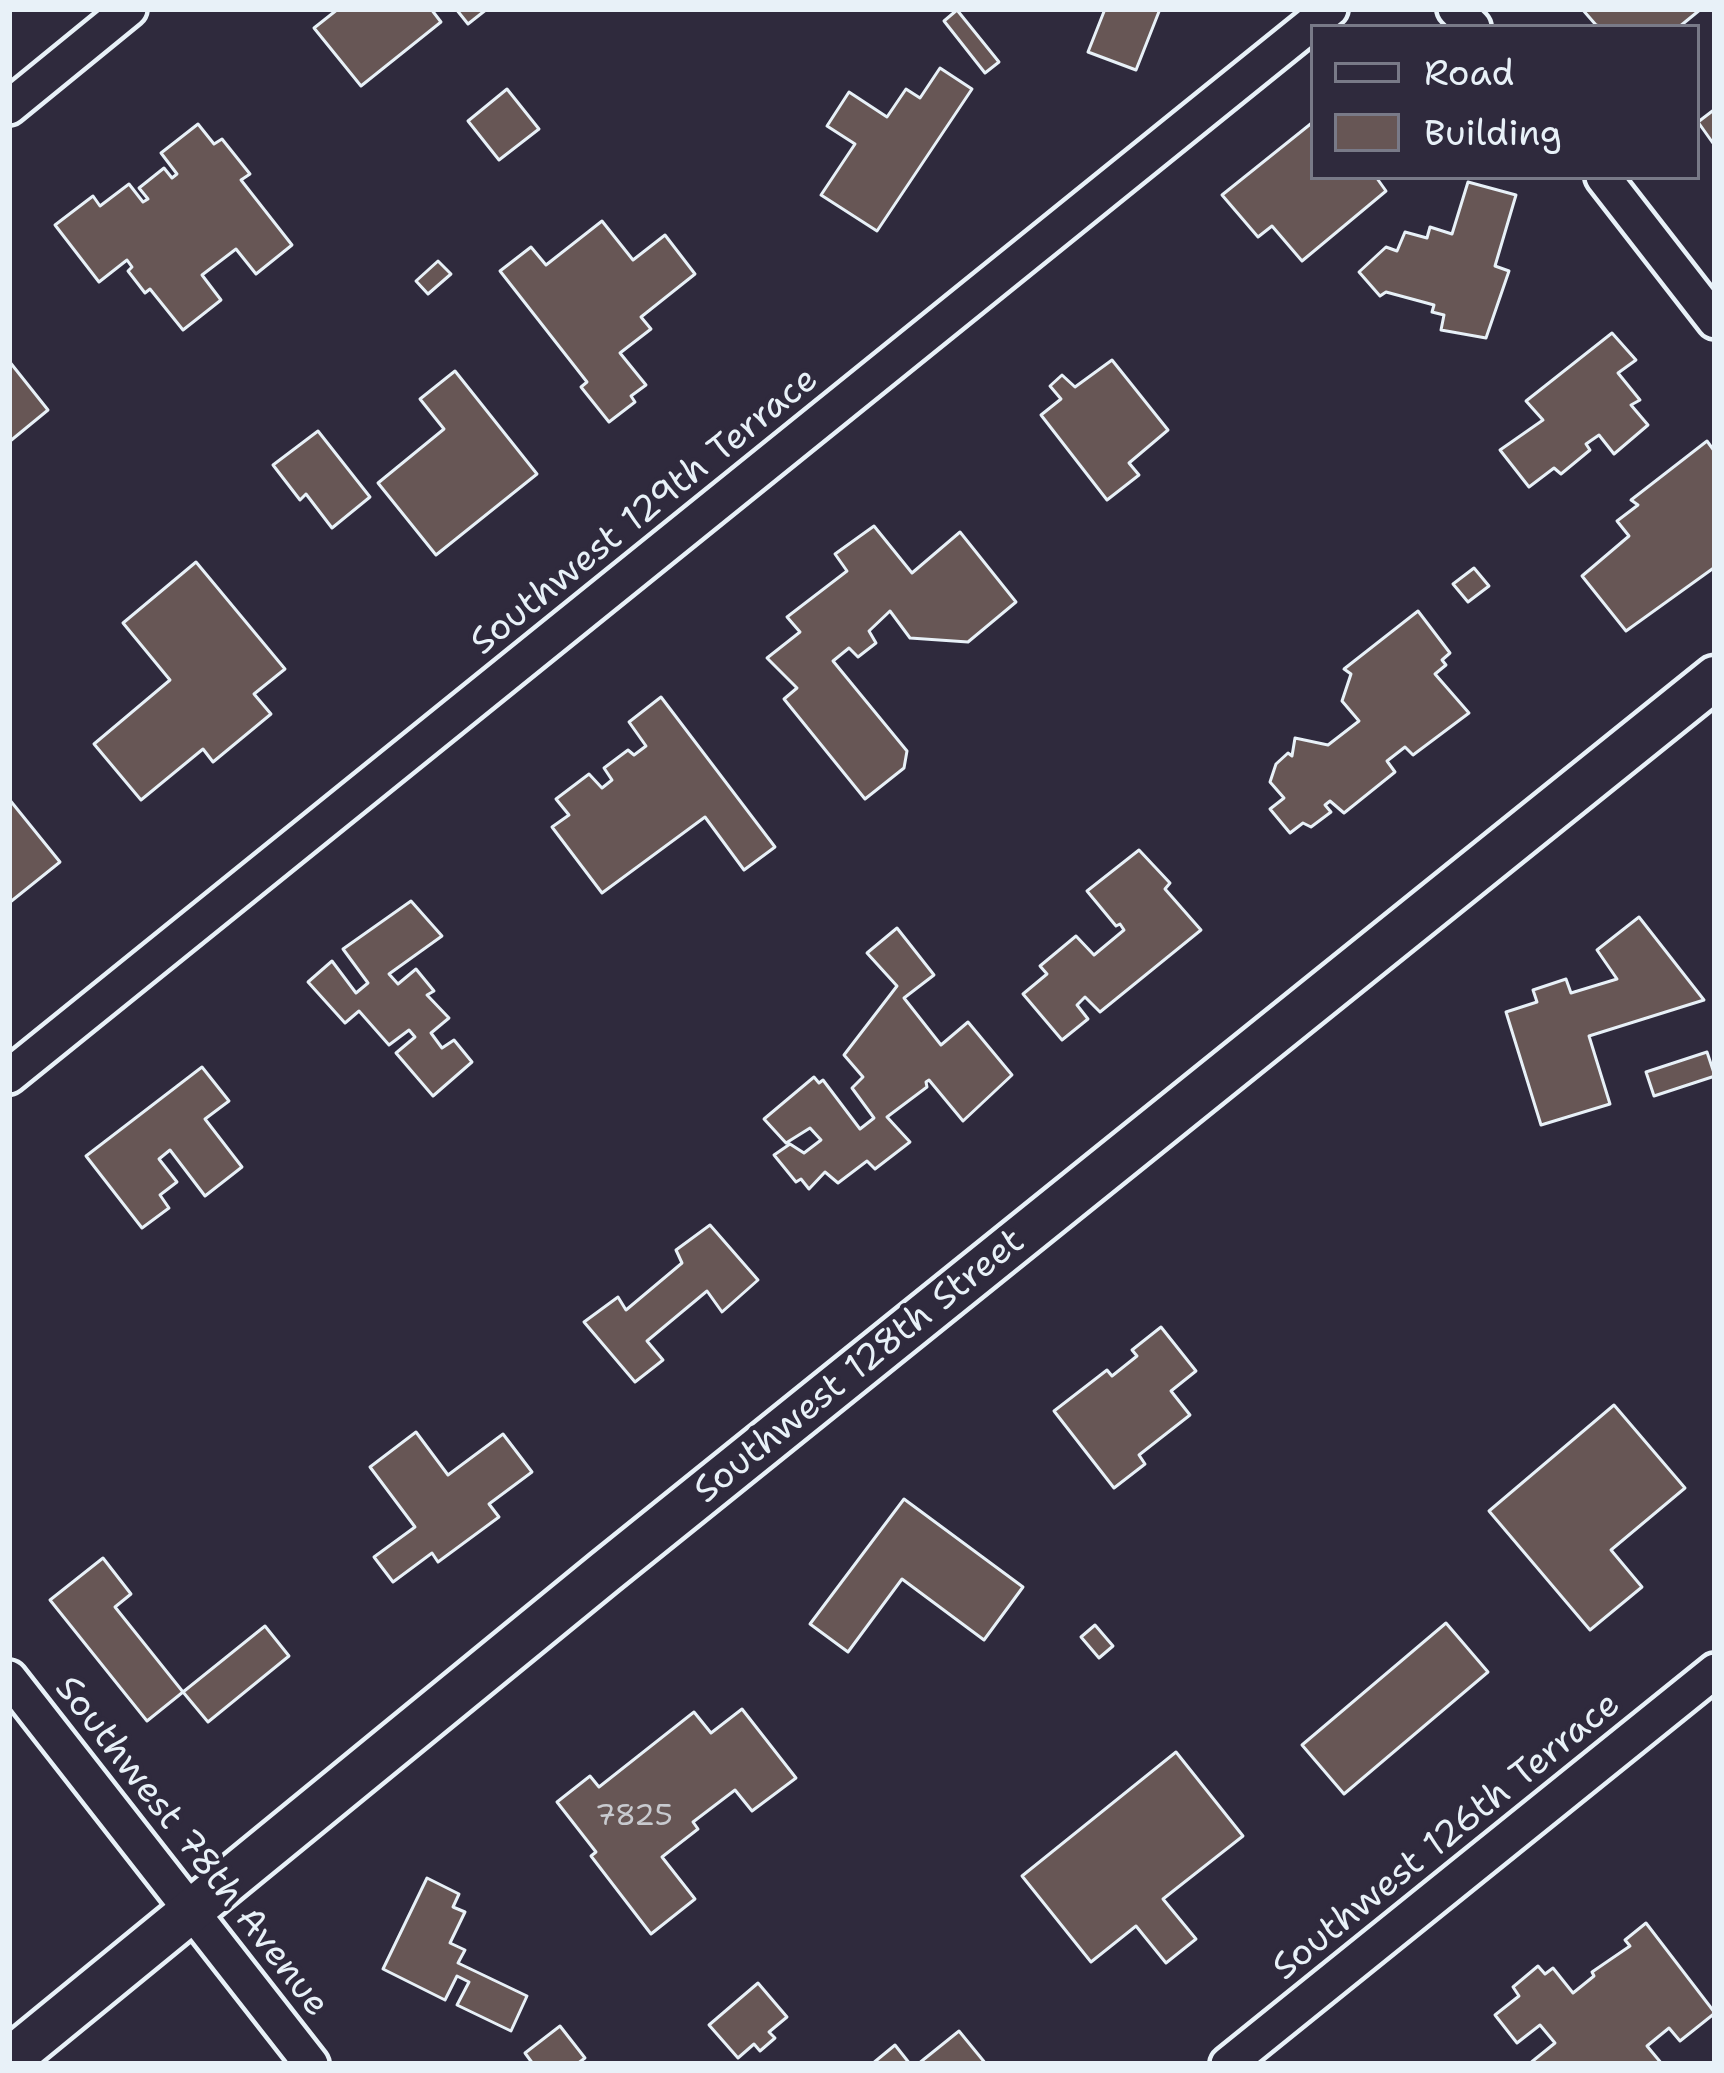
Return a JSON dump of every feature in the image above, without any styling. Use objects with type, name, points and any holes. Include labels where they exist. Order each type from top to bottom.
[{"type":"street","points":[[9,106],[129,9]]},
{"type":"street","name":"Southwest 129th Terrace","points":[[9,1076],[1310,25]]},
{"type":"street","points":[[1606,180],[1715,321]]},
{"type":"street","name":"Southwest 128th Street","points":[[9,2060],[605,1572],[1715,678]]},
{"type":"street","name":"Southwest 126th Terrace","points":[[1228,2064],[1715,1671]]},
{"type":"street","name":"Southwest 78th Avenue","points":[[9,1678],[311,2064]]},
{"type":"building","points":[[338,9],[431,9],[441,22],[361,86],[314,28]]},
{"type":"building","points":[[456,9],[487,9],[468,24]]},
{"type":"building","points":[[1105,9],[1160,9],[1136,70],[1088,52]]},
{"type":"building","points":[[1582,9],[1701,9],[1683,24],[1595,24]]},
{"type":"building","points":[[957,10],[999,62],[985,73],[944,21]]},
{"type":"building","points":[[940,68],[972,89],[877,231],[821,195],[855,144],[827,126],[849,92],[887,117],[906,89],[920,98]]},
{"type":"building","points":[[507,89],[539,129],[499,160],[468,121]]},
{"type":"building","points":[[1715,109],[1715,146],[1700,125]]},
{"type":"building","points":[[198,124],[214,144],[222,139],[250,174],[241,180],[292,245],[256,274],[236,249],[202,275],[221,300],[183,330],[150,289],[145,293],[128,271],[132,267],[127,260],[99,282],[55,225],[93,196],[100,206],[129,184],[143,202],[148,199],[139,188],[164,168],[172,178],[177,174],[161,153]]},
{"type":"building","points":[[1310,124],[1310,180],[1378,180],[1386,191],[1302,261],[1272,226],[1258,237],[1222,195]]},
{"type":"building","points":[[1468,182],[1516,195],[1495,266],[1509,271],[1486,338],[1441,330],[1444,315],[1432,312],[1434,305],[1386,292],[1380,296],[1359,272],[1386,247],[1397,251],[1405,232],[1427,238],[1430,227],[1452,234]]},
{"type":"building","points":[[602,221],[633,260],[665,235],[695,274],[641,317],[651,329],[620,353],[646,385],[631,396],[635,402],[609,422],[581,387],[587,382],[500,271],[531,247],[546,265]]},
{"type":"building","points":[[438,261],[451,274],[428,294],[416,281]]},
{"type":"building","points":[[1612,333],[1636,360],[1618,373],[1640,400],[1631,405],[1648,425],[1614,454],[1599,435],[1586,444],[1590,450],[1561,474],[1554,468],[1529,487],[1500,450],[1543,420],[1526,401]]},
{"type":"building","points":[[1112,360],[1168,430],[1129,463],[1139,475],[1107,500],[1041,415],[1061,399],[1050,386],[1062,375],[1075,387]]},
{"type":"building","points":[[9,361],[48,410],[9,442]]},
{"type":"building","points":[[455,371],[537,474],[436,555],[378,483],[444,429],[420,399]]},
{"type":"building","points":[[318,431],[370,497],[332,528],[306,494],[300,500],[273,465]]},
{"type":"building","points":[[1707,441],[1715,452],[1715,567],[1626,631],[1582,576],[1629,536],[1617,521],[1638,505],[1631,500]]},
{"type":"building","points":[[874,526],[912,573],[960,532],[1016,602],[968,642],[910,638],[890,611],[869,631],[876,643],[858,657],[849,648],[833,661],[907,751],[904,768],[865,799],[784,699],[797,688],[767,658],[800,632],[787,617],[847,571],[835,554]]},
{"type":"building","points":[[196,562],[285,669],[254,694],[271,714],[213,762],[203,749],[141,800],[94,744],[170,680],[123,623]]},
{"type":"building","points":[[1474,568],[1489,586],[1468,602],[1453,584]]},
{"type":"building","points":[[1418,611],[1450,653],[1442,660],[1446,665],[1435,674],[1469,713],[1413,755],[1405,747],[1387,761],[1395,772],[1344,813],[1330,801],[1325,805],[1331,812],[1311,827],[1303,823],[1290,833],[1270,809],[1284,798],[1270,782],[1276,764],[1288,753],[1292,756],[1295,738],[1328,745],[1359,721],[1342,701],[1351,674],[1344,669]]},
{"type":"building","points":[[661,697],[775,847],[744,870],[705,817],[602,893],[552,827],[569,815],[556,799],[589,774],[602,788],[612,780],[604,768],[628,750],[634,755],[646,746],[629,722]]},
{"type":"building","points":[[9,799],[60,862],[9,903]]},
{"type":"building","points":[[1139,850],[1170,883],[1165,889],[1201,930],[1100,1012],[1085,997],[1077,1005],[1088,1019],[1062,1040],[1023,994],[1047,974],[1040,966],[1076,936],[1094,955],[1124,930],[1087,891]]},
{"type":"building","points":[[411,901],[442,936],[389,974],[398,984],[416,969],[434,991],[427,995],[449,1018],[431,1033],[442,1048],[454,1040],[472,1062],[433,1096],[396,1053],[415,1037],[409,1030],[389,1045],[359,1011],[345,1023],[308,982],[332,961],[356,993],[368,983],[343,949]]},
{"type":"building","points":[[1639,917],[1704,1000],[1589,1036],[1610,1104],[1541,1125],[1506,1012],[1537,1002],[1533,990],[1566,979],[1571,993],[1617,979],[1597,950]]},
{"type":"building","points":[[897,928],[934,975],[904,998],[941,1045],[968,1022],[1012,1075],[963,1121],[929,1080],[927,1087],[887,1117],[910,1142],[875,1169],[867,1161],[838,1183],[825,1172],[809,1189],[801,1179],[796,1182],[774,1155],[790,1144],[804,1153],[821,1140],[810,1128],[786,1143],[764,1119],[814,1077],[819,1083],[823,1080],[860,1129],[874,1118],[852,1088],[863,1077],[844,1055],[897,986],[867,953]]},
{"type":"building","points":[[1707,1052],[1715,1076],[1654,1096],[1646,1072]]},
{"type":"building","points":[[202,1067],[229,1101],[205,1119],[242,1167],[205,1196],[170,1150],[159,1159],[177,1182],[160,1195],[169,1208],[142,1228],[86,1156]]},
{"type":"building","points":[[710,1225],[758,1280],[722,1312],[707,1291],[647,1341],[663,1360],[635,1382],[584,1322],[618,1297],[626,1310],[682,1263],[676,1250]]},
{"type":"building","points":[[1161,1327],[1196,1371],[1171,1391],[1190,1415],[1139,1455],[1145,1464],[1114,1488],[1054,1411],[1107,1370],[1112,1376],[1137,1356],[1132,1350]]},
{"type":"building","points":[[1614,1405],[1685,1488],[1611,1550],[1642,1587],[1590,1630],[1489,1511]]},
{"type":"building","points":[[416,1432],[448,1475],[503,1434],[532,1472],[489,1504],[499,1517],[438,1562],[432,1553],[393,1582],[374,1557],[415,1527],[370,1467]]},
{"type":"building","points":[[904,1499],[1023,1587],[984,1640],[902,1579],[848,1652],[810,1624]]},
{"type":"building","points":[[103,1558],[131,1594],[115,1607],[183,1692],[147,1721],[50,1600]]},
{"type":"building","points":[[1446,1623],[1488,1672],[1344,1794],[1302,1745]]},
{"type":"building","points":[[1095,1625],[1113,1646],[1099,1658],[1081,1637]]},
{"type":"building","points":[[265,1626],[289,1656],[208,1722],[183,1692]]},
{"type":"building","points":[[742,1709],[796,1778],[752,1811],[735,1790],[693,1822],[698,1829],[662,1857],[695,1899],[651,1934],[591,1856],[596,1852],[557,1802],[590,1776],[599,1787],[694,1712],[711,1733]]},
{"type":"building","points":[[1176,1752],[1243,1836],[1163,1899],[1196,1939],[1166,1963],[1136,1926],[1091,1962],[1022,1876]]},
{"type":"building","points":[[427,1878],[459,1894],[453,1907],[465,1912],[450,1943],[465,1950],[458,1963],[527,1996],[511,2031],[457,2005],[469,1982],[457,1976],[445,2000],[383,1969]]},
{"type":"building","points":[[1646,1923],[1715,2013],[1680,2041],[1669,2028],[1647,2046],[1662,2064],[1529,2064],[1555,2043],[1540,2025],[1517,2043],[1495,2015],[1519,1996],[1513,1987],[1538,1966],[1545,1974],[1553,1968],[1573,1993],[1594,1976],[1592,1972],[1630,1946],[1625,1940]]},
{"type":"building","points":[[758,1983],[787,2017],[769,2032],[775,2038],[760,2051],[754,2044],[738,2058],[709,2025]]},
{"type":"building","points":[[560,2026],[585,2058],[577,2064],[533,2064],[525,2053]]},
{"type":"building","points":[[959,2031],[986,2064],[918,2064]]},
{"type":"building","points":[[895,2045],[910,2064],[872,2064]]}]
